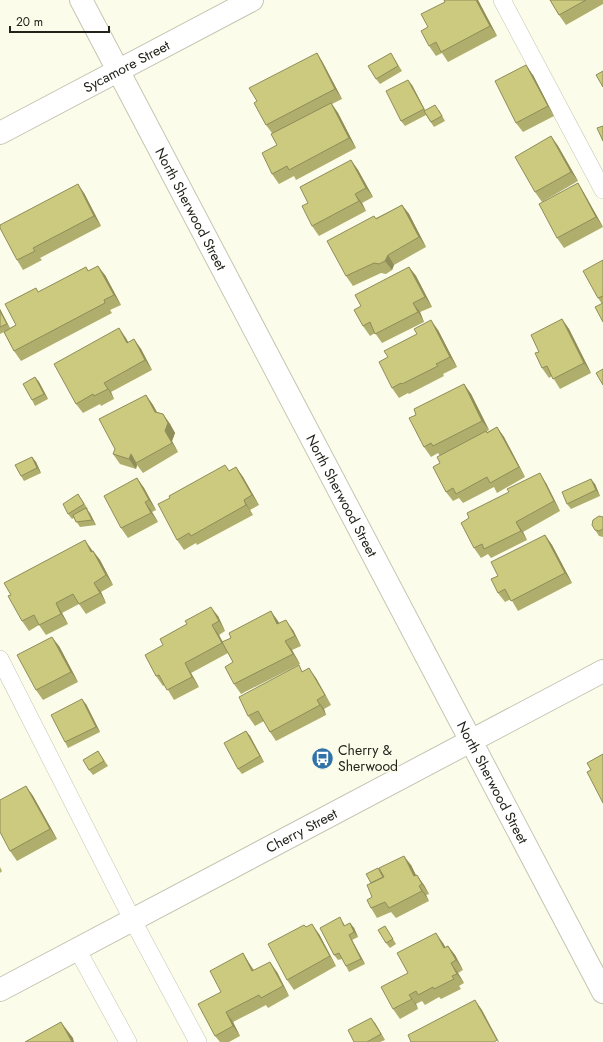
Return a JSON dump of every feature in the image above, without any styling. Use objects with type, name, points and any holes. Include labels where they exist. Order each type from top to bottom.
[{"type":"street","name":"North Sherwood Street","points":[[81,0],[603,992]]},
{"type":"street","name":"Sycamore Street","points":[[0,133],[252,0]]},
{"type":"street","name":"Cherry Street","points":[[0,990],[603,671]]},
{"type":"lane","points":[[502,0],[603,190]]},
{"type":"lane","points":[[0,659],[132,920],[198,1042]]},
{"type":"lane","points":[[77,949],[128,1042]]},
{"type":"building","points":[[444,0],[476,0],[490,26],[441,52],[436,42],[429,46],[421,31],[428,27],[421,14],[445,2]]},
{"type":"building","points":[[550,0],[586,0],[559,15]]},
{"type":"building","points":[[317,53],[335,89],[266,125],[254,103],[257,101],[249,88]]},
{"type":"building","points":[[391,53],[398,66],[376,79],[368,66]]},
{"type":"building","points":[[526,65],[548,106],[516,123],[495,81]]},
{"type":"building","points":[[603,71],[603,87],[596,75]]},
{"type":"building","points":[[408,80],[424,109],[401,121],[386,91]]},
{"type":"building","points":[[331,103],[349,138],[289,170],[287,166],[272,174],[262,153],[277,145],[271,134]]},
{"type":"building","points":[[435,105],[442,116],[431,122],[424,111]]},
{"type":"building","points":[[603,126],[603,141],[597,128]]},
{"type":"building","points":[[551,136],[571,172],[535,192],[515,157]]},
{"type":"building","points":[[351,160],[366,188],[355,194],[359,201],[312,226],[302,206],[308,203],[300,187]]},
{"type":"building","points":[[578,183],[596,217],[557,238],[539,204]]},
{"type":"building","points":[[78,184],[94,216],[33,248],[35,251],[17,260],[0,228],[0,225]]},
{"type":"building","points":[[402,205],[419,237],[388,255],[385,261],[379,264],[374,263],[346,276],[327,241],[374,216],[376,219]]},
{"type":"building","points":[[603,260],[603,296],[598,298],[583,271]]},
{"type":"building","points":[[98,266],[114,295],[104,300],[105,303],[14,351],[4,332],[16,325],[5,304],[36,288],[38,292],[86,267],[88,271]]},
{"type":"building","points":[[409,267],[425,297],[413,303],[418,312],[375,334],[370,322],[363,326],[354,310],[361,306],[355,295]]},
{"type":"building","points":[[603,303],[603,322],[595,307]]},
{"type":"building","points":[[0,311],[7,324],[0,327]]},
{"type":"building","points":[[562,319],[584,363],[553,379],[547,366],[542,368],[535,353],[539,352],[531,335]]},
{"type":"building","points":[[431,320],[450,357],[436,364],[438,366],[392,388],[379,362],[388,357],[384,351],[417,334],[414,329]]},
{"type":"building","points":[[119,328],[127,343],[134,339],[145,360],[104,383],[108,389],[94,396],[93,394],[76,404],[54,364]]},
{"type":"building","points":[[603,369],[603,385],[596,373]]},
{"type":"building","points":[[35,377],[44,394],[32,400],[23,384]]},
{"type":"building","points":[[464,384],[482,421],[433,446],[431,443],[424,447],[409,418],[416,415],[414,409]]},
{"type":"building","points":[[146,395],[155,412],[163,414],[168,423],[165,431],[172,443],[136,463],[131,454],[129,459],[113,454],[115,449],[99,419]]},
{"type":"building","points":[[497,427],[519,467],[490,483],[487,477],[456,494],[453,488],[446,492],[433,467],[440,463],[437,457],[486,431],[487,433]]},
{"type":"building","points":[[32,457],[37,468],[21,476],[15,465]]},
{"type":"building","points":[[225,465],[229,471],[236,467],[252,495],[244,500],[246,505],[191,536],[189,533],[177,540],[158,504],[170,498],[169,496]]},
{"type":"building","points":[[540,473],[554,501],[516,522],[521,531],[484,549],[482,544],[474,548],[461,523],[469,518],[467,513],[509,492],[507,489]]},
{"type":"building","points":[[137,478],[149,500],[145,502],[151,513],[121,528],[104,496]]},
{"type":"building","points":[[591,479],[596,490],[567,504],[562,492]]},
{"type":"building","points":[[78,494],[84,504],[68,514],[63,504]]},
{"type":"building","points":[[86,508],[92,520],[76,522],[73,515]]},
{"type":"building","points":[[599,516],[603,517],[603,529],[599,531],[595,530],[592,525],[593,520]]},
{"type":"building","points":[[545,535],[565,573],[511,601],[505,589],[498,593],[491,579],[498,576],[491,562]]},
{"type":"building","points":[[85,540],[91,552],[93,551],[106,575],[94,583],[100,593],[79,604],[73,594],[56,603],[61,614],[39,625],[34,615],[22,621],[8,596],[11,595],[4,583]]},
{"type":"building","points":[[211,607],[219,621],[212,625],[222,643],[185,663],[192,677],[167,690],[159,675],[156,676],[145,655],[163,645],[160,639],[187,624],[185,621]]},
{"type":"building","points":[[271,611],[277,624],[286,620],[295,636],[285,641],[293,654],[234,684],[225,667],[233,662],[222,642],[231,638],[229,633]]},
{"type":"building","points":[[52,637],[71,672],[36,690],[17,655]]},
{"type":"building","points":[[299,665],[302,672],[309,668],[325,695],[317,700],[320,705],[270,732],[258,711],[248,716],[239,697]]},
{"type":"building","points":[[82,699],[96,727],[65,742],[51,715]]},
{"type":"building","points":[[246,731],[260,756],[238,769],[224,743]]},
{"type":"building","points":[[98,751],[104,761],[89,770],[83,760]]},
{"type":"building","points":[[603,754],[603,803],[587,772],[591,770],[587,763]]},
{"type":"building","points":[[26,786],[50,829],[10,851],[0,832],[0,800]]},
{"type":"building","points":[[404,856],[414,876],[417,875],[422,884],[419,886],[422,891],[389,908],[385,902],[371,908],[367,900],[372,897],[367,885],[384,877],[379,868]]},
{"type":"building","points":[[378,868],[383,877],[371,883],[366,874]]},
{"type":"building","points":[[340,917],[344,926],[350,923],[354,932],[349,935],[361,959],[346,966],[339,953],[334,955],[320,928]]},
{"type":"building","points":[[312,924],[330,956],[287,980],[268,944],[304,925],[306,927]]},
{"type":"building","points":[[385,926],[393,939],[386,943],[378,930]]},
{"type":"building","points":[[436,933],[444,948],[448,946],[456,960],[451,963],[457,974],[452,976],[454,979],[434,989],[433,987],[418,995],[416,991],[409,995],[412,999],[393,1009],[381,987],[408,973],[397,953]]},
{"type":"building","points":[[243,953],[252,971],[270,962],[283,986],[261,998],[259,995],[226,1012],[233,1026],[215,1036],[198,1004],[221,992],[210,971]]},
{"type":"building","points":[[475,1000],[497,1040],[494,1042],[411,1042],[408,1035]]},
{"type":"building","points":[[371,1018],[381,1034],[367,1042],[354,1042],[348,1030]]},
{"type":"building","points":[[61,1022],[72,1042],[25,1042]]},
{"type":"place","name":"Cherry & Sherwood","points":[[322,758]]}]
